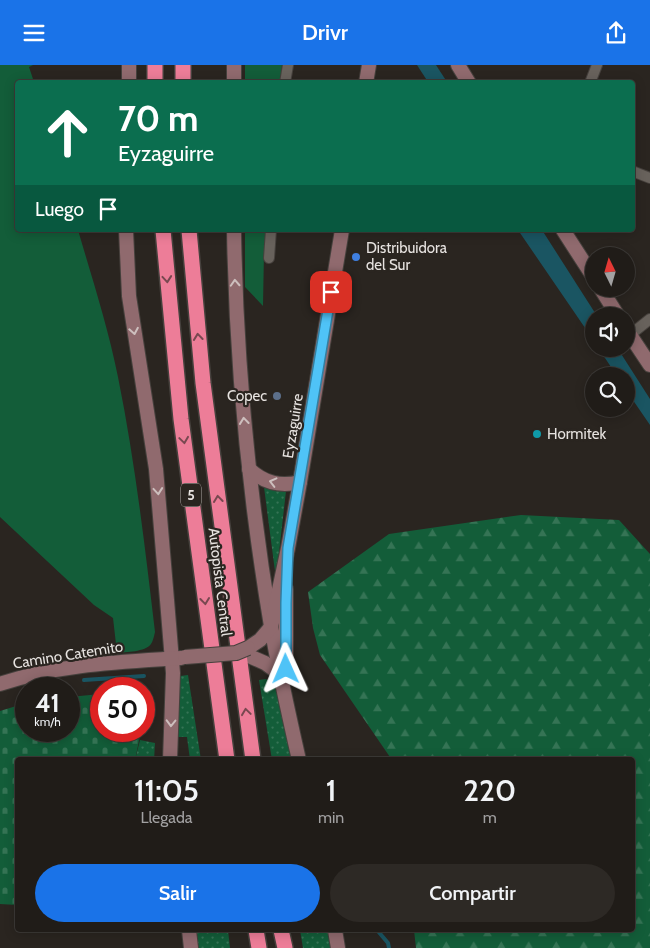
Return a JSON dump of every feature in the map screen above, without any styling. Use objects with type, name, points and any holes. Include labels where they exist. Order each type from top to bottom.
[{"type":"highway","points":[[155,65],[155,80]]},
{"type":"highway","points":[[183,65],[183,80]]},
{"type":"highway","name":"Autopista Central","points":[[162,232],[181,419],[226,757]]},
{"type":"highway","name":"Autopista Central","points":[[189,232],[203,383],[253,757]]},
{"type":"highway","points":[[256,932],[259,948]]},
{"type":"highway","points":[[281,932],[285,948]]},
{"type":"main road","points":[[129,65],[129,80]]},
{"type":"main road","points":[[234,65],[234,80]]},
{"type":"main road","points":[[366,80],[369,65]]},
{"type":"main road","points":[[458,65],[467,80]]},
{"type":"main road","points":[[126,232],[129,296],[156,469],[178,658],[172,686],[170,757]]},
{"type":"main road","points":[[234,232],[234,279],[239,366],[249,469],[272,627],[298,757]]},
{"type":"main road","name":"Eyzaguirre","points":[[272,627],[300,482],[342,232]]},
{"type":"main road","points":[[564,232],[585,264]]},
{"type":"main road","points":[[635,342],[650,365]]},
{"type":"main road","points":[[249,469],[264,480],[272,483],[286,485],[300,482]]},
{"type":"main road","points":[[288,548],[285,630],[290,718]]},
{"type":"main road","points":[[272,627],[244,653],[265,663],[281,675]]},
{"type":"main road","name":"Camino Catemito","points":[[0,684],[62,669],[93,665],[244,653]]},
{"type":"main road","name":"Camino Catemito","points":[[142,660],[161,670],[172,686]]},
{"type":"main road","points":[[189,932],[191,948]]},
{"type":"main road","points":[[335,932],[338,948]]},
{"type":"street","points":[[286,80],[288,65]]},
{"type":"street","points":[[591,80],[597,65]]},
{"type":"street","points":[[635,172],[650,178]]},
{"type":"street","points":[[269,258],[272,232]]},
{"type":"street","points":[[635,328],[650,319]]},
{"type":"green space","points":[[0,65],[33,65],[29,67],[33,80],[15,80],[15,232],[79,232],[100,303],[114,358],[124,409],[135,472],[155,632],[151,644],[144,649],[117,653],[113,618],[94,605],[0,517]]},
{"type":"green space","points":[[245,65],[282,65],[280,80],[245,80]]},
{"type":"green space","points":[[245,232],[266,232],[263,306],[245,287]]},
{"type":"green space","points":[[264,487],[272,490],[286,491],[276,579]]},
{"type":"green space","points":[[521,515],[619,520],[650,554],[650,948],[416,948],[414,932],[635,932],[635,757],[390,757],[320,655],[313,628],[308,592],[389,534]]},
{"type":"green space","points":[[188,675],[201,757],[190,757],[187,737],[174,737],[178,678]]},
{"type":"green space","points":[[266,679],[278,688],[293,757],[272,757],[259,680]]},
{"type":"green space","points":[[90,695],[90,742],[139,742],[136,757],[15,757],[15,905],[0,904],[0,711],[15,706],[15,742],[80,742],[80,696]]},
{"type":"green space","points":[[140,742],[155,743],[154,757],[136,757]]},
{"type":"green space","points":[[192,932],[228,932],[230,948],[194,948]]},
{"type":"green space","points":[[300,932],[331,932],[334,948],[303,948]]},
{"type":"water","points":[[417,65],[436,65],[446,80],[427,80]]},
{"type":"water","points":[[519,232],[543,232],[591,307],[585,307],[585,328]]},
{"type":"water","points":[[604,357],[623,357],[630,367],[611,367]]},
{"type":"water","points":[[635,376],[650,399],[650,425],[635,403]]},
{"type":"waterway","points":[[84,680],[144,676]]},
{"type":"waterway","points":[[379,932],[388,943],[389,948]]},
{"type":"place","name":"Distribuidora del Sur","points":[[356,257]]},
{"type":"place","name":"Copec","points":[[277,396]]},
{"type":"place","name":"Hormitek","points":[[537,434]]},
{"type":"route","points":[[286,669],[285,630],[288,548],[331,292]]}]
